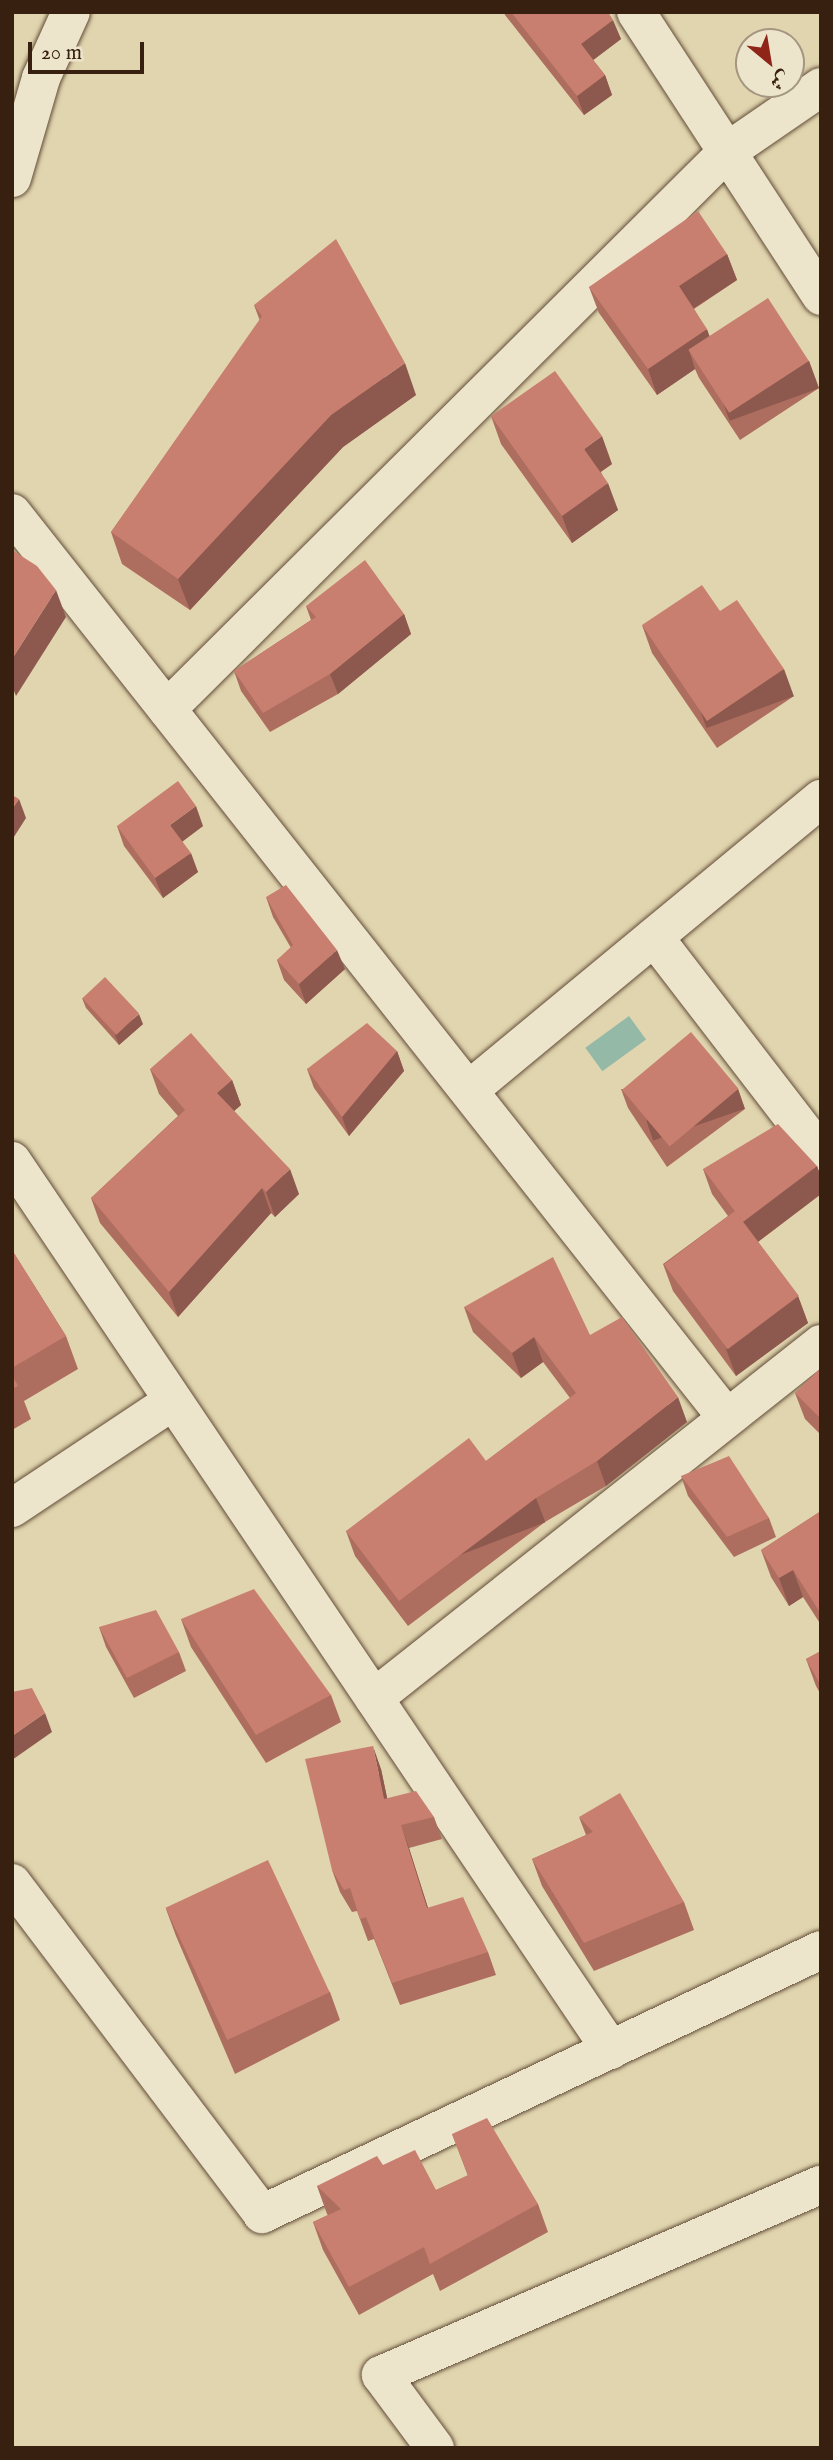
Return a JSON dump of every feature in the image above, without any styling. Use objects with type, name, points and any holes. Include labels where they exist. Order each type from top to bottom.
[{"type":"street","points":[[12,178],[41,78],[71,12]]},
{"type":"street","points":[[636,12],[821,296]]},
{"type":"street","points":[[167,709],[728,151],[821,87]]},
{"type":"street","points":[[12,513],[727,1418]]},
{"type":"street","points":[[469,1090],[821,799]]},
{"type":"street","points":[[654,937],[821,1154]]},
{"type":"street","points":[[12,1161],[611,2050]]},
{"type":"street","points":[[374,1698],[821,1344]]},
{"type":"street","points":[[12,1508],[173,1401]]},
{"type":"street","points":[[12,1883],[262,2214],[821,1950]]},
{"type":"street","points":[[435,2448],[381,2375],[821,2185]]},
{"type":"shaded area","points":[[629,1016],[646,1039],[602,1071],[585,1048]]},
{"type":"building","points":[[511,12],[608,12],[613,20],[581,44],[605,75],[577,96]]},
{"type":"building","points":[[698,211],[727,254],[679,286],[707,329],[648,369],[589,287]]},
{"type":"building","points":[[336,239],[405,363],[331,415],[178,579],[111,532],[262,316],[254,305]]},
{"type":"building","points":[[768,298],[809,361],[729,413],[688,350]]},
{"type":"building","points":[[555,371],[602,436],[584,449],[608,483],[562,516],[491,416]]},
{"type":"building","points":[[12,550],[37,566],[56,590],[12,659]]},
{"type":"building","points":[[365,560],[404,614],[330,674],[263,713],[234,671],[316,617],[306,606]]},
{"type":"building","points":[[702,585],[720,611],[737,600],[784,669],[707,721],[642,625]]},
{"type":"building","points":[[178,781],[196,806],[170,825],[191,853],[155,878],[117,826]]},
{"type":"building","points":[[12,795],[19,799],[12,809]]},
{"type":"building","points":[[286,885],[337,950],[299,984],[277,960],[293,945],[266,897]]},
{"type":"building","points":[[105,977],[139,1014],[116,1035],[82,998]]},
{"type":"building","points":[[367,1023],[397,1051],[342,1117],[307,1069]]},
{"type":"building","points":[[691,1032],[739,1089],[670,1147],[622,1090]]},
{"type":"building","points":[[191,1033],[232,1080],[217,1093],[290,1169],[266,1192],[262,1188],[169,1292],[91,1198],[185,1110],[150,1069]]},
{"type":"building","points":[[778,1124],[817,1166],[743,1222],[703,1169]]},
{"type":"building","points":[[735,1211],[799,1296],[728,1349],[664,1265]]},
{"type":"building","points":[[12,1250],[66,1336],[12,1368]]},
{"type":"building","points":[[553,1257],[590,1335],[622,1317],[678,1397],[597,1461],[536,1498],[399,1601],[346,1531],[469,1438],[486,1461],[576,1393],[534,1337],[512,1353],[464,1307]]},
{"type":"building","points":[[821,1368],[821,1419],[795,1393]]},
{"type":"building","points":[[12,1375],[18,1386],[12,1389]]},
{"type":"building","points":[[729,1456],[769,1518],[727,1537],[681,1476]]},
{"type":"building","points":[[821,1511],[821,1614],[793,1570],[779,1578],[761,1550]]},
{"type":"building","points":[[254,1589],[331,1695],[256,1735],[181,1619]]},
{"type":"building","points":[[156,1610],[179,1652],[127,1678],[99,1627]]},
{"type":"building","points":[[821,1651],[821,1686],[806,1659]]},
{"type":"building","points":[[32,1688],[45,1713],[12,1736],[12,1692]]},
{"type":"building","points":[[373,1746],[384,1799],[416,1791],[434,1817],[401,1825],[427,1908],[463,1897],[488,1952],[392,1983],[366,1917],[360,1919],[350,1888],[344,1890],[332,1870],[305,1759]]},
{"type":"building","points":[[620,1793],[684,1902],[584,1943],[532,1859],[593,1832],[579,1817]]},
{"type":"building","points":[[268,1860],[330,1992],[227,2040],[166,1908]]},
{"type":"building","points":[[487,2118],[538,2204],[430,2264],[424,2247],[349,2287],[313,2222],[341,2209],[317,2186],[377,2156],[383,2165],[415,2150],[436,2190],[468,2175],[452,2134]]}]
